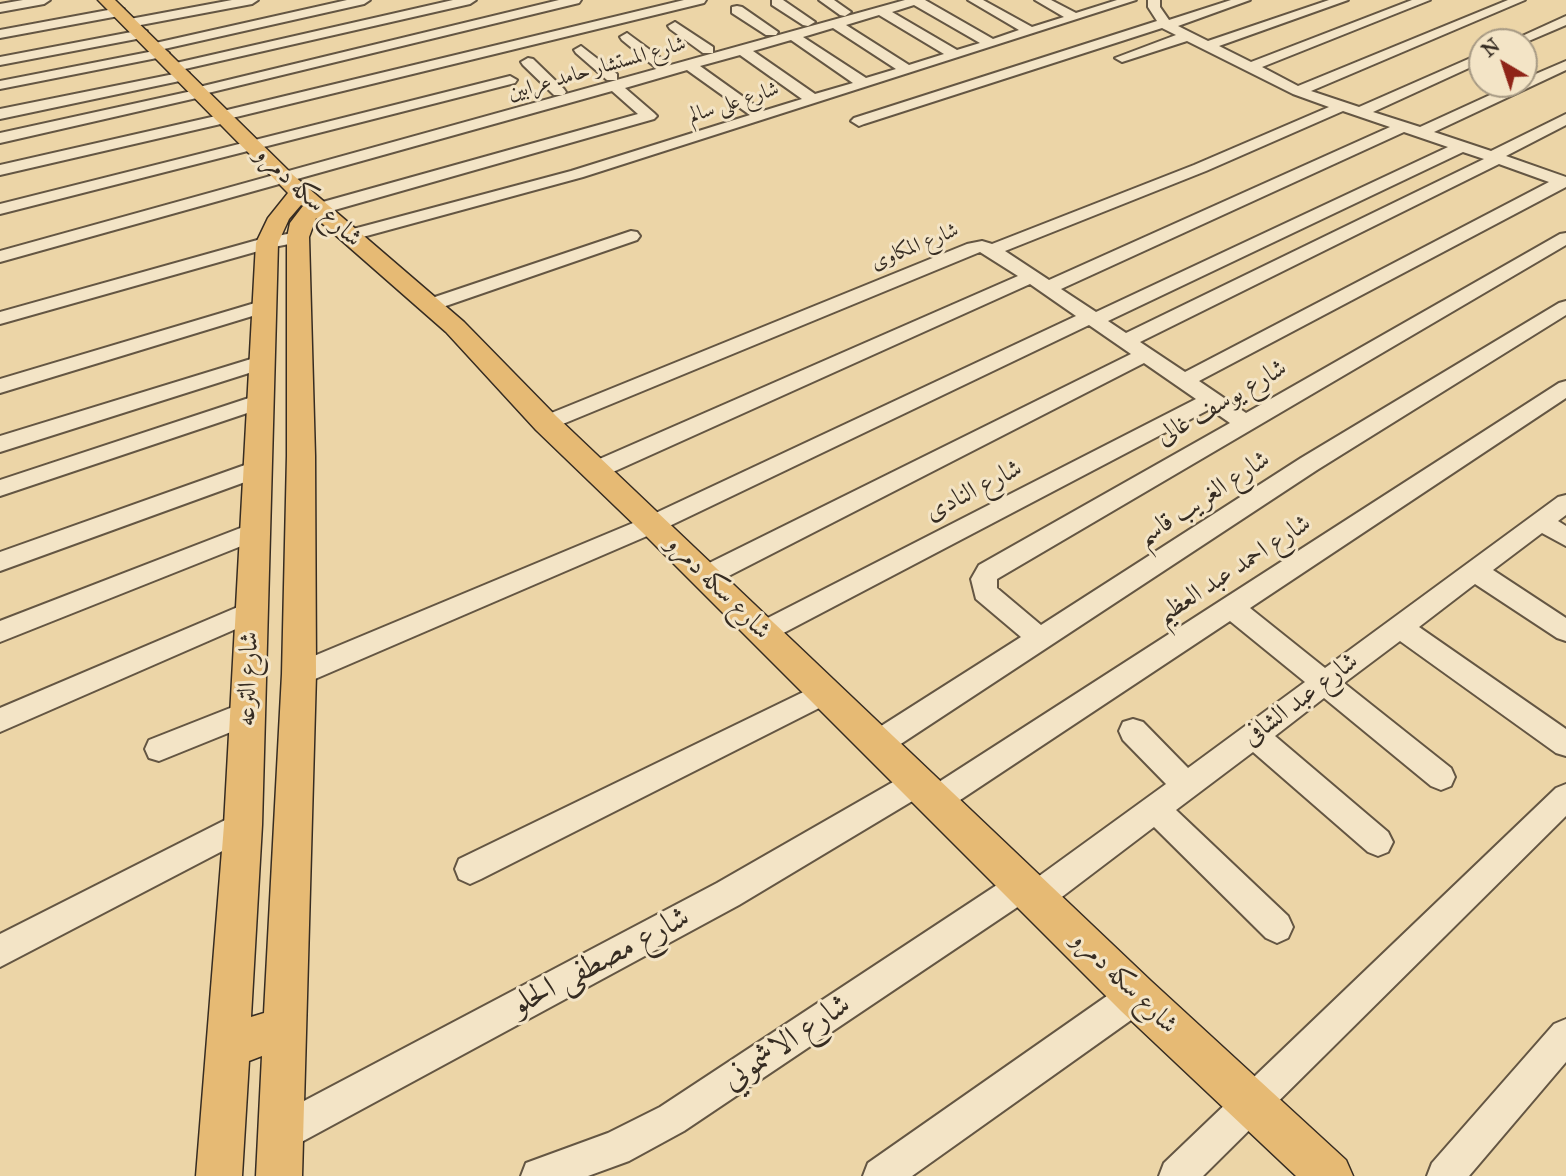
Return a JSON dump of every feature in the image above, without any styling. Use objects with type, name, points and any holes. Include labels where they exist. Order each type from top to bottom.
[{"type":"main road","name":"شارع سكه دمرو","points":[[128,20],[251,145],[348,236],[430,305],[545,423],[653,524],[1136,996],[1330,1176]]},
{"type":"main road","name":"شارع الترعه","points":[[219,1176],[243,825],[265,306],[282,240],[301,223],[299,191]]},
{"type":"main road","name":"شارع الترعه","points":[[279,1176],[299,674],[301,456],[282,240]]},
{"type":"main road","points":[[227,1047],[285,1027]]},
{"type":"street","points":[[0,8],[44,0]]},
{"type":"street","points":[[0,61],[194,0]]},
{"type":"street","points":[[0,34],[128,20],[252,0]]},
{"type":"street","points":[[303,0],[313,12]]},
{"type":"street","points":[[0,85],[128,20],[313,12],[364,0]]},
{"type":"street","points":[[0,114],[470,0]]},
{"type":"street","points":[[0,138],[575,0]]},
{"type":"street","points":[[0,170],[700,0]]},
{"type":"street","points":[[825,0],[840,18],[906,69]]},
{"type":"street","points":[[917,0],[991,43]]},
{"type":"street","name":"شارع المستشار حامد عرابين","points":[[299,191],[559,92],[690,65],[793,36],[882,3],[917,0]]},
{"type":"street","points":[[974,0],[1030,31]]},
{"type":"street","points":[[1041,0],[1075,17]]},
{"type":"street","name":"شارع على سالم","points":[[348,236],[577,174],[1075,17],[1102,3],[1130,0]]},
{"type":"street","points":[[1154,0],[1154,7],[1165,24],[1298,92],[1564,180]]},
{"type":"street","points":[[859,121],[1244,0]]},
{"type":"street","points":[[1206,46],[1342,0]]},
{"type":"street","points":[[1248,68],[1424,0]]},
{"type":"street","points":[[1298,92],[1519,0]]},
{"type":"street","points":[[777,2],[808,22]]},
{"type":"street","points":[[882,3],[954,54]]},
{"type":"street","points":[[737,10],[771,32]]},
{"type":"street","name":"شارع المستشار حامد عرابين","points":[[299,191],[660,64],[808,22],[840,18]]},
{"type":"street","points":[[1538,32],[1566,20]]},
{"type":"street","points":[[675,26],[708,50]]},
{"type":"street","points":[[793,36],[863,83]]},
{"type":"street","points":[[1122,58],[1187,36]]},
{"type":"street","points":[[627,37],[660,64]]},
{"type":"street","points":[[0,257],[648,117],[649,114],[581,50]]},
{"type":"street","points":[[742,50],[812,99]]},
{"type":"street","points":[[528,62],[559,92]]},
{"type":"street","name":"شارع المكاوى","points":[[545,423],[973,248],[982,246],[992,250],[1468,63]]},
{"type":"street","points":[[690,65],[761,116]]},
{"type":"street","points":[[596,470],[1039,282],[1566,65]]},
{"type":"street","points":[[0,209],[510,80]]},
{"type":"street","points":[[1125,341],[1495,158],[1566,120]]},
{"type":"street","points":[[299,674],[653,524],[1461,147]]},
{"type":"street","points":[[1183,381],[1564,180]]},
{"type":"street","points":[[0,246],[299,191]]},
{"type":"street","points":[[430,305],[631,236]]},
{"type":"street","name":"شارع يوسف غالى","points":[[1040,639],[985,592],[983,579],[988,572],[1566,238]]},
{"type":"street","points":[[0,318],[282,240]]},
{"type":"street","points":[[992,250],[1244,422]]},
{"type":"street","points":[[0,386],[265,306]]},
{"type":"street","name":"شارع الغريب قاسم","points":[[877,744],[1309,464],[1566,307]]},
{"type":"street","points":[[706,576],[1145,355]]},
{"type":"street","points":[[0,444],[264,361]]},
{"type":"street","name":"شارع احمد عبد العظيم","points":[[926,792],[1231,607],[1564,392]]},
{"type":"street","name":"شارع النادى","points":[[762,632],[1211,400]]},
{"type":"street","points":[[0,488],[261,401]]},
{"type":"street","points":[[0,562],[259,468]]},
{"type":"street","name":"شارع عبد الشافى","points":[[1029,892],[1186,785],[1566,503]]},
{"type":"street","points":[[1541,522],[1566,537]]},
{"type":"street","points":[[0,632],[256,531]]},
{"type":"street","points":[[1475,571],[1566,631]]},
{"type":"street","points":[[1231,607],[1441,777]]},
{"type":"street","points":[[0,720],[252,611]]},
{"type":"street","points":[[1400,626],[1566,744]]},
{"type":"street","points":[[470,869],[824,693]]},
{"type":"street","points":[[159,749],[248,713]]},
{"type":"street","points":[[1133,731],[1186,785]]},
{"type":"street","points":[[1254,735],[1378,842]]},
{"type":"street","name":"شارع مصطفى الحلو","points":[[281,1133],[728,894],[926,792]]},
{"type":"street","points":[[1177,1176],[1566,797]]},
{"type":"street","points":[[1154,808],[1277,927]]},
{"type":"street","points":[[0,951],[243,825]]},
{"type":"street","name":"شارع الاشموني","points":[[539,1176],[616,1148],[673,1119],[1029,892]]},
{"type":"street","points":[[881,1176],[1136,996]]},
{"type":"street","points":[[1445,1176],[1566,1036]]}]
